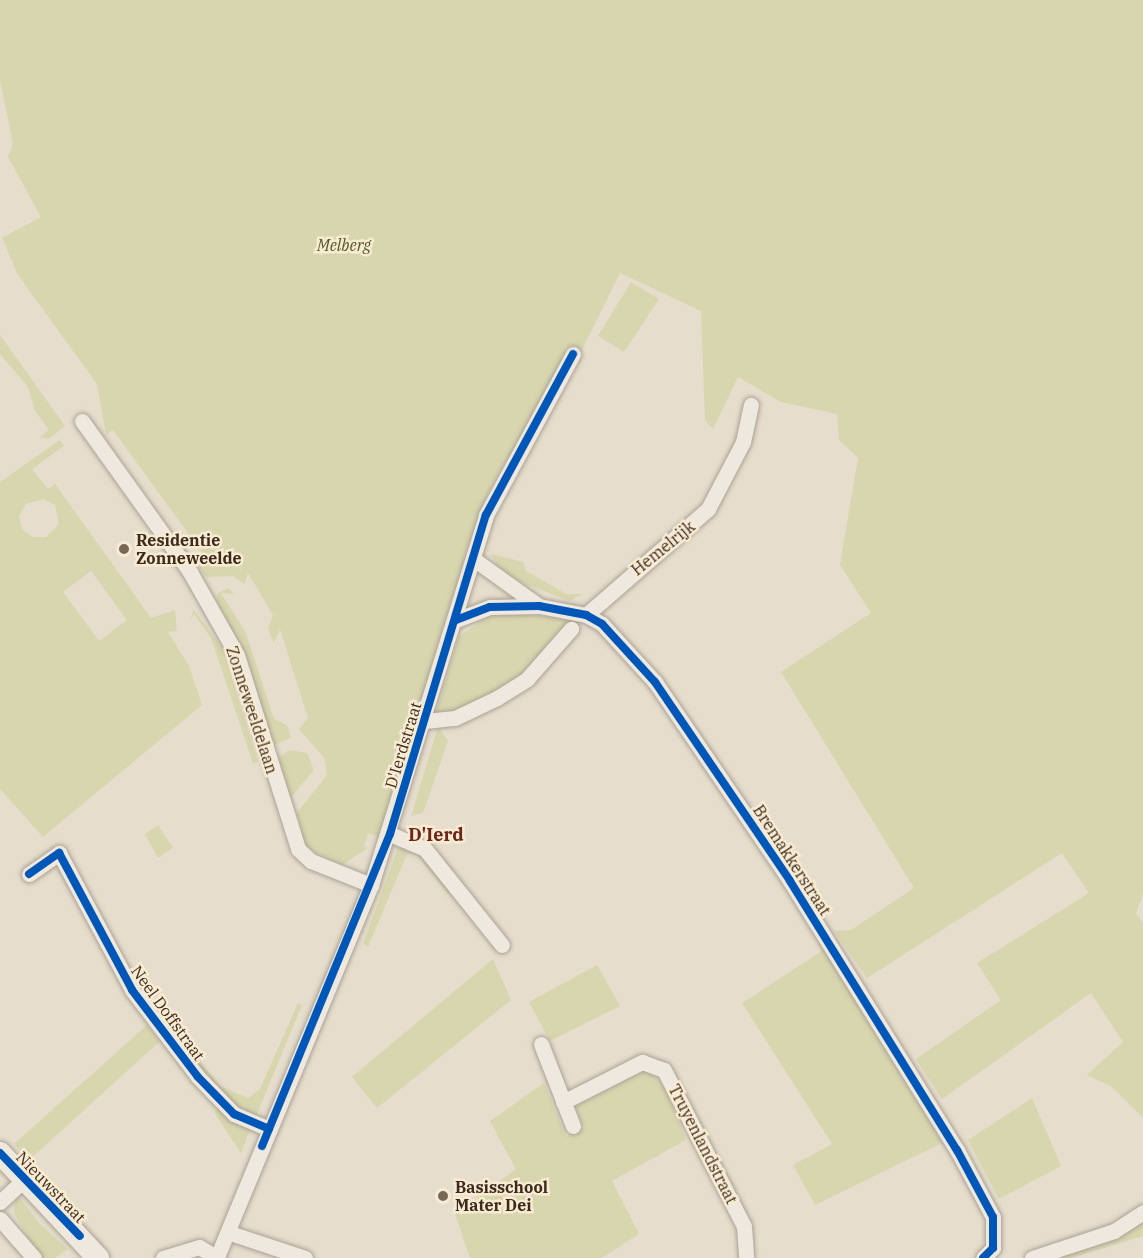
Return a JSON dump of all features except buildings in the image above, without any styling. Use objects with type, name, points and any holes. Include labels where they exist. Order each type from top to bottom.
[{"type":"street","name":"D'Ierdstraat","points":[[163,1258],[199,1247],[218,1257],[230,1233],[269,1129],[390,834],[500,485],[573,354]]},
{"type":"street","name":"Hemelrijk","points":[[586,615],[708,509],[744,442],[751,405]]},
{"type":"street","name":"Zonneweeldelaan","points":[[82,422],[190,573],[237,655],[298,849],[311,861],[371,885]]},
{"type":"street","points":[[475,560],[539,606]]},
{"type":"street","points":[[456,620],[490,607],[539,606],[586,615]]},
{"type":"street","name":"Bremakkerstraat","points":[[586,615],[635,659],[694,735],[912,1075],[993,1217],[993,1248],[983,1258]]},
{"type":"street","name":"D'Ierdstraat","points":[[425,721],[455,718],[497,698],[527,679],[571,629]]},
{"type":"street","points":[[390,834],[425,849],[502,945]]},
{"type":"street","name":"Neel Doffstraat","points":[[29,874],[59,853],[132,990],[204,1085],[234,1114],[269,1129]]},
{"type":"street","points":[[541,1044],[573,1126]]},
{"type":"street","name":"Truyenlandstraat","points":[[564,1102],[642,1062],[664,1070],[744,1226],[747,1258]]},
{"type":"street","name":"Nieuwstraat","points":[[0,1154],[100,1255]]},
{"type":"street","name":"Nieuwstraat","points":[[0,1202],[25,1179]]},
{"type":"street","points":[[1032,1258],[1114,1231],[1143,1212]]},
{"type":"street","points":[[0,1219],[34,1258]]},
{"type":"street","points":[[230,1233],[305,1258]]},
{"type":"green space","name":"Melberg","points":[[0,0],[1143,0],[1143,894],[1136,913],[1143,923],[1143,1118],[1112,1087],[1087,1075],[1123,1042],[1091,993],[942,1099],[916,1059],[1001,1000],[977,963],[1089,893],[1062,853],[867,978],[834,931],[851,930],[914,888],[781,672],[871,613],[840,565],[858,458],[839,440],[837,414],[781,402],[738,377],[713,429],[705,420],[701,311],[620,273],[581,352],[566,347],[549,391],[491,486],[468,546],[381,838],[368,833],[364,846],[368,848],[342,865],[304,846],[297,813],[327,775],[325,759],[299,729],[308,718],[280,629],[274,643],[268,629],[273,615],[248,573],[245,584],[233,576],[206,577],[193,560],[202,552],[113,430],[106,435],[97,384],[18,275],[2,238],[41,217],[8,157],[13,144],[0,80]]},
{"type":"green space","points":[[631,282],[659,299],[624,352],[598,336]]},
{"type":"green space","points":[[0,335],[65,426],[49,439],[40,437],[49,430],[35,411],[28,387],[0,354]]},
{"type":"green space","points":[[60,440],[64,446],[32,469],[48,489],[55,484],[151,618],[175,610],[177,631],[168,632],[189,666],[202,705],[43,837],[0,789],[0,482]],"holes":[[[44,499],[55,505],[59,524],[46,537],[32,537],[22,529],[19,516],[26,504]],[[91,571],[127,620],[99,641],[63,592]]]},
{"type":"green space","points":[[491,554],[523,562],[526,571],[566,594],[582,594],[570,601],[502,575]]},
{"type":"green space","points":[[228,588],[234,594],[221,593],[246,633],[274,719],[287,725],[291,738],[272,746],[242,648],[217,603],[217,594]]},
{"type":"green space","points":[[194,610],[223,649],[258,762],[253,764],[211,638],[194,614],[188,623]]},
{"type":"green space","points":[[493,613],[570,618],[571,624],[525,677],[450,717],[436,712],[459,637]]},
{"type":"green space","points":[[438,727],[448,741],[423,813],[411,816]]},
{"type":"green space","points":[[290,750],[307,753],[314,770],[288,801],[277,758]]},
{"type":"green space","points":[[158,825],[173,848],[158,858],[145,834]]},
{"type":"green space","points":[[398,848],[417,848],[453,890],[448,894],[416,854],[407,854],[368,947],[363,944]]},
{"type":"green space","points":[[815,935],[946,1141],[815,1205],[793,1165],[832,1144],[742,1003],[822,951]]},
{"type":"green space","points":[[493,959],[511,1000],[377,1108],[352,1077]]},
{"type":"green space","points":[[597,965],[620,1006],[550,1041],[529,1002]]},
{"type":"green space","points":[[298,1003],[302,1005],[256,1116],[229,1104],[179,1044],[183,1040],[220,1086],[248,1098],[260,1089]]},
{"type":"green space","points":[[147,1025],[159,1042],[29,1160],[14,1144]]},
{"type":"green space","points":[[647,1070],[666,1088],[686,1140],[612,1181],[639,1234],[602,1258],[470,1258],[455,1214],[516,1169],[490,1121],[544,1083],[566,1136],[584,1127],[575,1106]]},
{"type":"green space","points":[[1032,1098],[1061,1166],[999,1199],[968,1140]]},
{"type":"green space","points":[[218,1109],[250,1130],[241,1153],[214,1112]]},
{"type":"green space","points":[[15,1192],[40,1224],[68,1249],[55,1258],[39,1258],[14,1213]]},
{"type":"green space","points":[[1143,1219],[1143,1236],[1071,1258],[1045,1258]]},
{"type":"cycle path","points":[[262,1146],[390,834],[486,515],[573,354]]},
{"type":"cycle path","points":[[456,620],[490,607],[539,606],[586,615],[602,624],[655,682],[790,881],[957,1150],[993,1217],[993,1248],[983,1258]]},
{"type":"cycle path","points":[[29,874],[59,853],[132,990],[198,1077],[234,1114],[269,1129]]},
{"type":"cycle path","points":[[0,1153],[80,1236]]},
{"type":"place","name":"Residentie Zonneweelde","points":[[124,549]]},
{"type":"place","name":"Basisschool Mater Dei","points":[[443,1196]]},
{"type":"district","name":"D'Ierd","points":[[436,835]]}]
